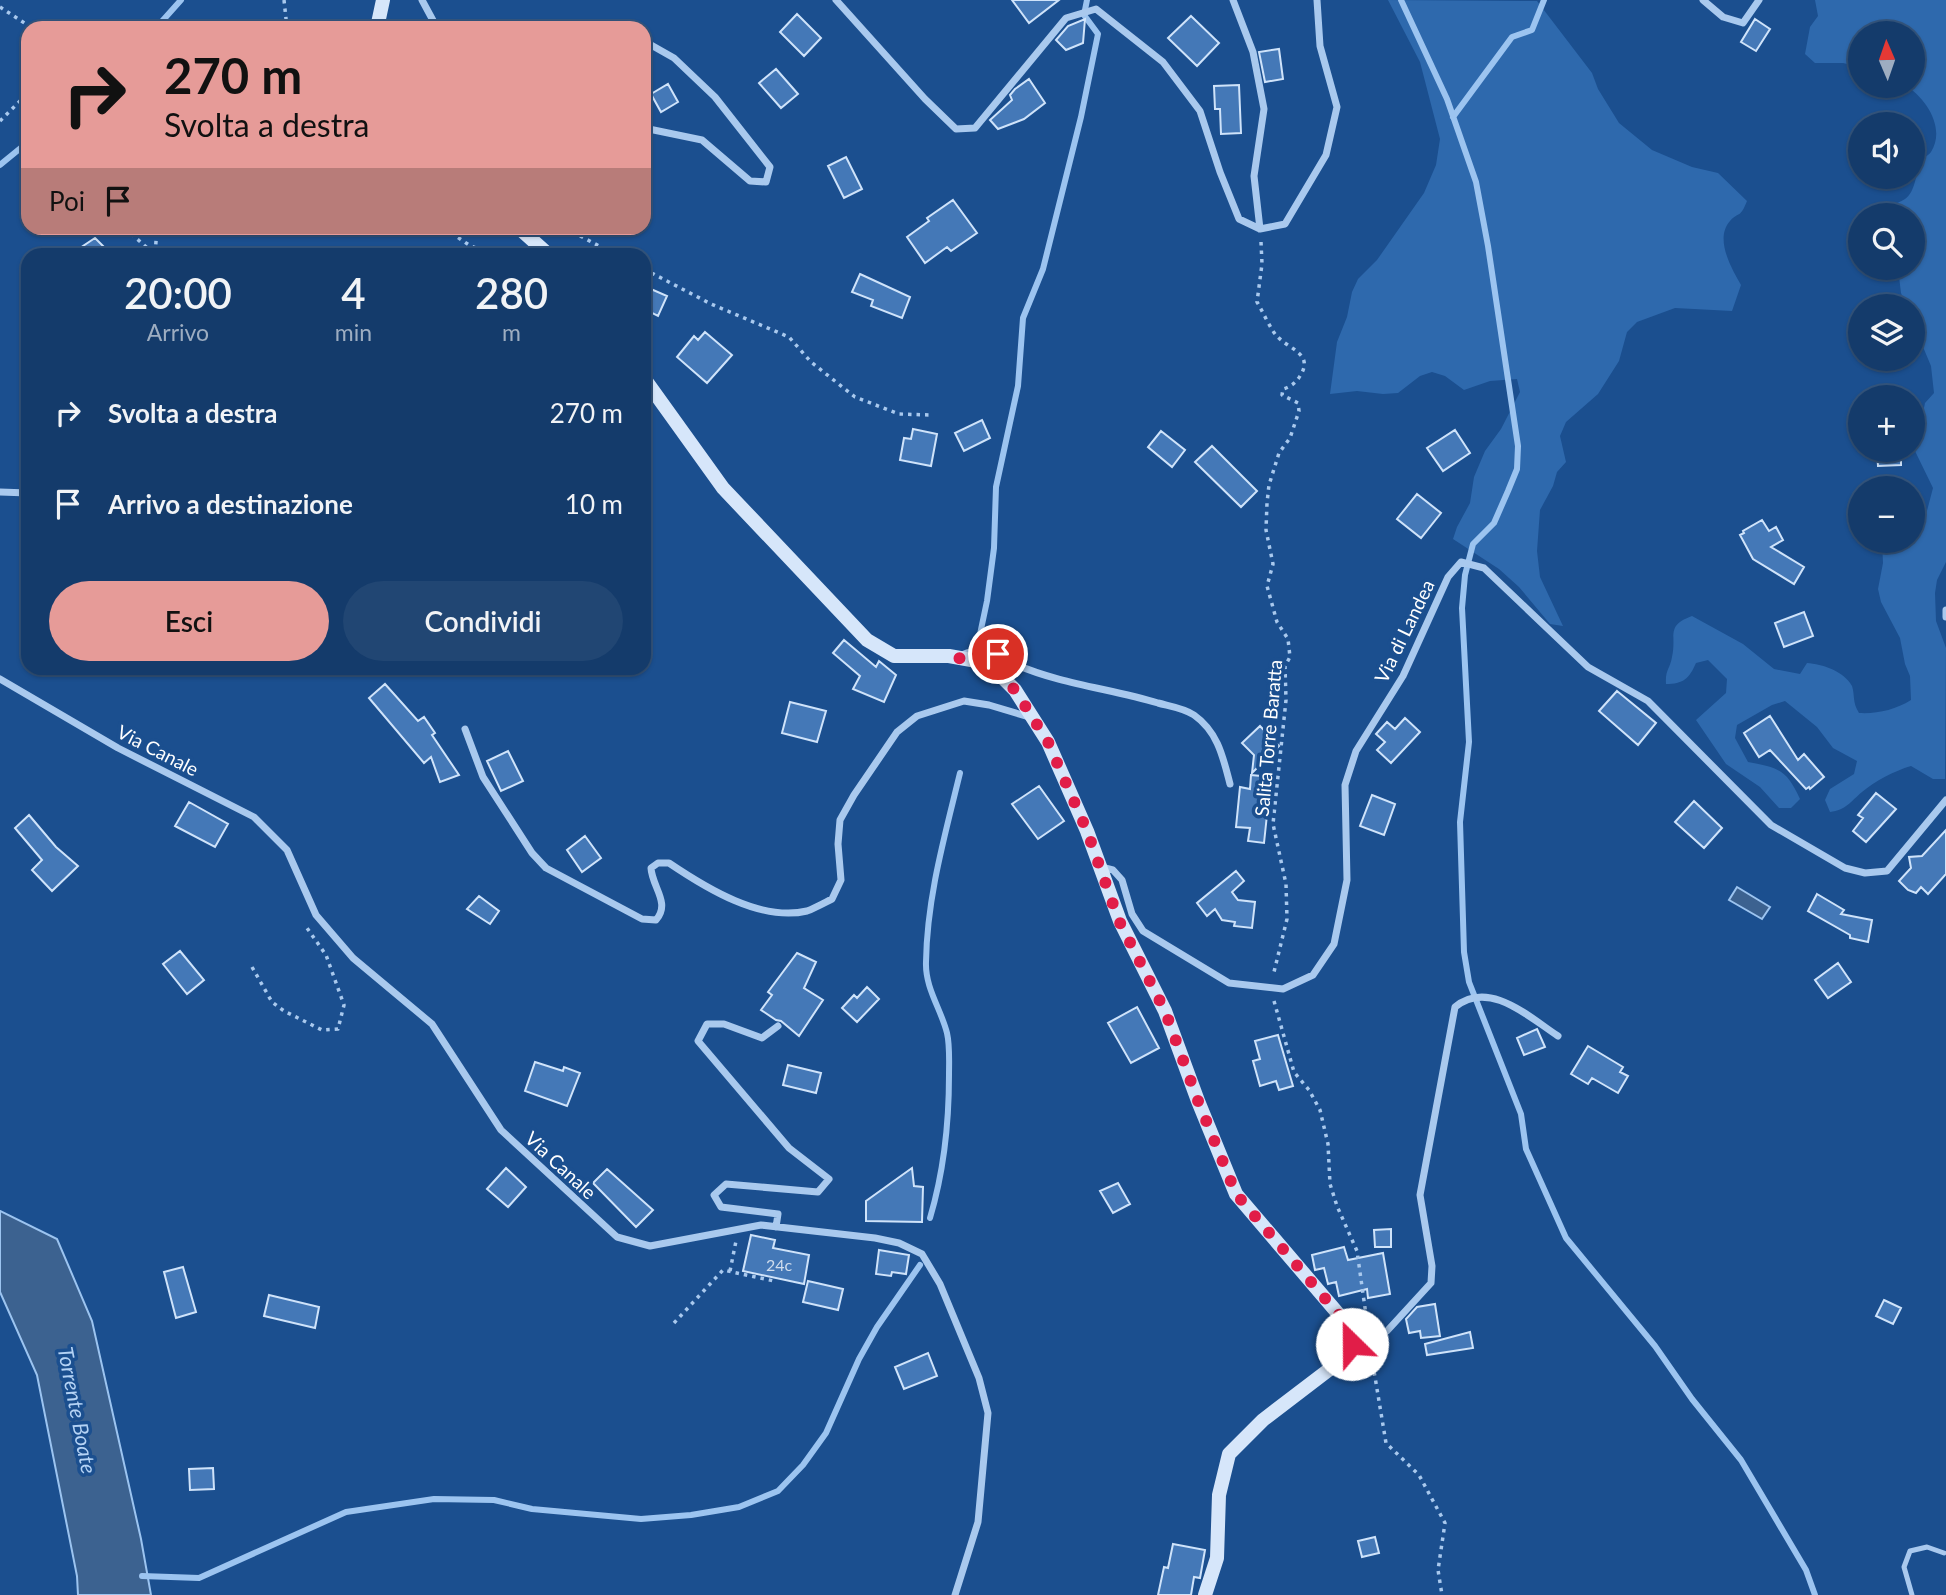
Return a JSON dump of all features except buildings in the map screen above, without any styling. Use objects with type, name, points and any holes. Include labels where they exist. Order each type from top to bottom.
[{"type":"street","points":[[378,21],[383,0]]},
{"type":"street","points":[[422,0],[433,21]]},
{"type":"street","points":[[836,0],[925,99],[956,129],[975,128],[1066,18],[1096,9],[1163,62],[1185,91],[1199,111],[1239,219],[1260,229],[1285,224],[1326,155],[1337,107],[1320,46],[1317,0]]},
{"type":"street","points":[[1233,0],[1253,52],[1264,109],[1254,176],[1260,229]]},
{"type":"street","points":[[1703,0],[1723,17],[1743,23],[1759,0]]},
{"type":"street","points":[[651,45],[674,58],[715,97],[770,167],[766,182],[750,181],[702,141],[651,130]]},
{"type":"street","points":[[527,235],[541,248]]},
{"type":"street","points":[[651,388],[723,488],[867,640],[894,656],[958,658],[988,663],[1015,690],[1054,754],[1087,831],[1119,921],[1165,1011],[1236,1194],[1352,1330],[1352,1344],[1339,1362],[1263,1420],[1229,1454],[1219,1495],[1217,1558],[1205,1595]]},
{"type":"street","points":[[0,492],[21,493]]},
{"type":"street","name":"Via di Landea","points":[[1098,866],[1113,870],[1122,880],[1132,914],[1143,931],[1229,983],[1283,989],[1313,975],[1334,944],[1347,880],[1345,785],[1356,751],[1403,676],[1448,577],[1461,562],[1483,568],[1588,667],[1648,701],[1771,825],[1845,868],[1865,873],[1887,870],[1946,800]]},
{"type":"street","points":[[1946,610],[1946,617]]},
{"type":"street","points":[[958,658],[983,649],[1016,665],[1056,678],[1126,693],[1191,712],[1206,724],[1220,745],[1230,784]]},
{"type":"street","name":"Via Canale","points":[[0,680],[118,748],[254,817],[287,850],[316,915],[354,958],[432,1024],[501,1130],[617,1237],[650,1246],[761,1225],[875,1238],[899,1243],[922,1254],[940,1284],[979,1378],[988,1413],[978,1522],[956,1595]]},
{"type":"street","points":[[466,729],[483,777],[533,853],[546,868],[642,919],[656,920],[662,913],[663,902],[651,879],[650,868],[658,863],[669,863],[730,900],[779,913],[807,911],[832,899],[841,880],[838,844],[840,820],[897,732],[917,716],[964,701],[1033,718]]},
{"type":"street","points":[[1352,1340],[1369,1338],[1387,1331],[1432,1283],[1432,1266],[1420,1195],[1455,1007],[1466,998],[1503,1000],[1558,1036]]},
{"type":"street","points":[[776,1227],[778,1214],[721,1207],[714,1195],[726,1184],[818,1192],[830,1180],[789,1148],[698,1041],[707,1024],[724,1024],[762,1038],[778,1026]]},
{"type":"lane","points":[[1912,1595],[1904,1567],[1910,1551],[1927,1547],[1944,1553]]},
{"type":"path","points":[[284,0],[286,21]]},
{"type":"path","points":[[0,7],[21,21]]},
{"type":"path","points":[[0,121],[21,100]]},
{"type":"path","name":"Salita Torre Baratta","points":[[1260,229],[1262,264],[1257,302],[1274,334],[1295,348],[1305,362],[1305,368],[1298,379],[1283,389],[1282,395],[1298,402],[1299,411],[1290,438],[1279,453],[1269,485],[1267,503],[1266,530],[1273,564],[1267,586],[1277,622],[1288,639],[1290,657],[1285,666],[1286,701],[1273,824],[1286,884],[1287,919],[1271,988],[1294,1072],[1309,1090],[1320,1110],[1328,1144],[1330,1184],[1336,1206],[1357,1251],[1386,1443],[1419,1475],[1445,1523],[1438,1570],[1442,1595]]},
{"type":"path","points":[[133,235],[147,248]]},
{"type":"path","points":[[454,235],[476,248]]},
{"type":"path","points":[[578,235],[603,248]]},
{"type":"path","points":[[651,273],[711,304],[789,337],[811,362],[855,397],[899,414],[931,415]]},
{"type":"path","points":[[251,967],[272,1002],[284,1011],[321,1030],[338,1029],[344,1005],[326,955],[306,926],[311,905]]},
{"type":"path","points":[[730,1271],[739,1229]]},
{"type":"path","points":[[674,1323],[723,1270],[774,1281]]},
{"type":"shaded area","points":[[1388,0],[1537,1],[1592,73],[1598,89],[1619,123],[1652,150],[1692,167],[1718,173],[1747,201],[1741,213],[1730,221],[1724,236],[1726,254],[1741,285],[1732,311],[1675,308],[1637,322],[1627,332],[1619,361],[1598,394],[1566,422],[1560,436],[1566,462],[1557,472],[1540,510],[1537,551],[1540,577],[1563,626],[1550,624],[1519,587],[1499,569],[1453,539],[1470,503],[1474,477],[1485,451],[1501,429],[1520,392],[1517,379],[1490,381],[1464,390],[1445,376],[1432,372],[1420,376],[1398,393],[1357,391],[1330,394],[1337,342],[1347,317],[1352,292],[1358,279],[1377,260],[1424,193],[1436,165],[1440,139],[1420,62]]},
{"type":"shaded area","points":[[1815,0],[1946,0],[1946,562],[1937,580],[1935,593],[1936,621],[1946,648],[1945,779],[1933,779],[1911,766],[1879,780],[1844,807],[1830,812],[1825,800],[1830,789],[1854,774],[1857,761],[1833,748],[1817,727],[1785,701],[1772,705],[1737,725],[1735,738],[1748,762],[1774,768],[1790,781],[1800,799],[1791,808],[1779,808],[1760,787],[1726,764],[1696,720],[1726,693],[1727,679],[1708,660],[1696,663],[1688,677],[1681,682],[1666,684],[1675,628],[1692,616],[1743,644],[1774,669],[1800,674],[1807,663],[1838,672],[1852,686],[1859,713],[1886,711],[1911,700],[1910,676],[1900,638],[1881,602],[1878,589],[1883,553],[1925,553],[1925,518],[1933,488],[1920,462],[1925,462],[1925,403],[1934,393],[1931,366],[1925,352],[1925,294],[1901,294],[1899,280],[1925,280],[1925,203],[1896,203],[1909,196],[1912,189],[1925,189],[1925,158],[1935,143],[1932,114],[1920,98],[1925,98],[1925,21],[1848,21],[1848,64],[1815,63],[1805,54],[1810,27],[1818,16]]},
{"type":"water","points":[[1737,887],[1770,907],[1762,919],[1729,900]]},
{"type":"water","name":"Torrente Boate","points":[[0,1211],[57,1239],[92,1321],[151,1595],[78,1595],[77,1576],[37,1375],[0,1292]]},
{"type":"waterway","points":[[162,21],[181,0]]},
{"type":"waterway","points":[[979,639],[994,548],[996,487],[1018,386],[1023,318],[1043,269],[1081,117],[1098,34],[1084,15],[1087,0]]},
{"type":"waterway","points":[[1401,0],[1447,99],[1476,182],[1518,446],[1517,469],[1508,491],[1494,523],[1473,544],[1465,575],[1462,608],[1469,742],[1460,822],[1464,952],[1469,982],[1521,1114],[1526,1149],[1566,1238],[1655,1346],[1692,1399],[1741,1460],[1806,1570],[1815,1595]]},
{"type":"waterway","points":[[1453,117],[1512,37],[1532,30],[1544,0]]},
{"type":"waterway","points":[[0,165],[21,148]]},
{"type":"waterway","points":[[930,1218],[945,1147],[949,1043],[926,972],[927,938],[938,866],[960,773]]},
{"type":"waterway","points":[[142,1576],[199,1578],[346,1512],[434,1499],[494,1500],[532,1509],[641,1519],[691,1515],[739,1507],[778,1491],[803,1465],[826,1433],[859,1359],[877,1327],[920,1265]]},
{"type":"route","points":[[998,654],[983,649],[958,658],[988,663],[1015,690],[1048,742],[1087,831],[1119,921],[1165,1011],[1236,1194],[1352,1330],[1352,1344]]}]
